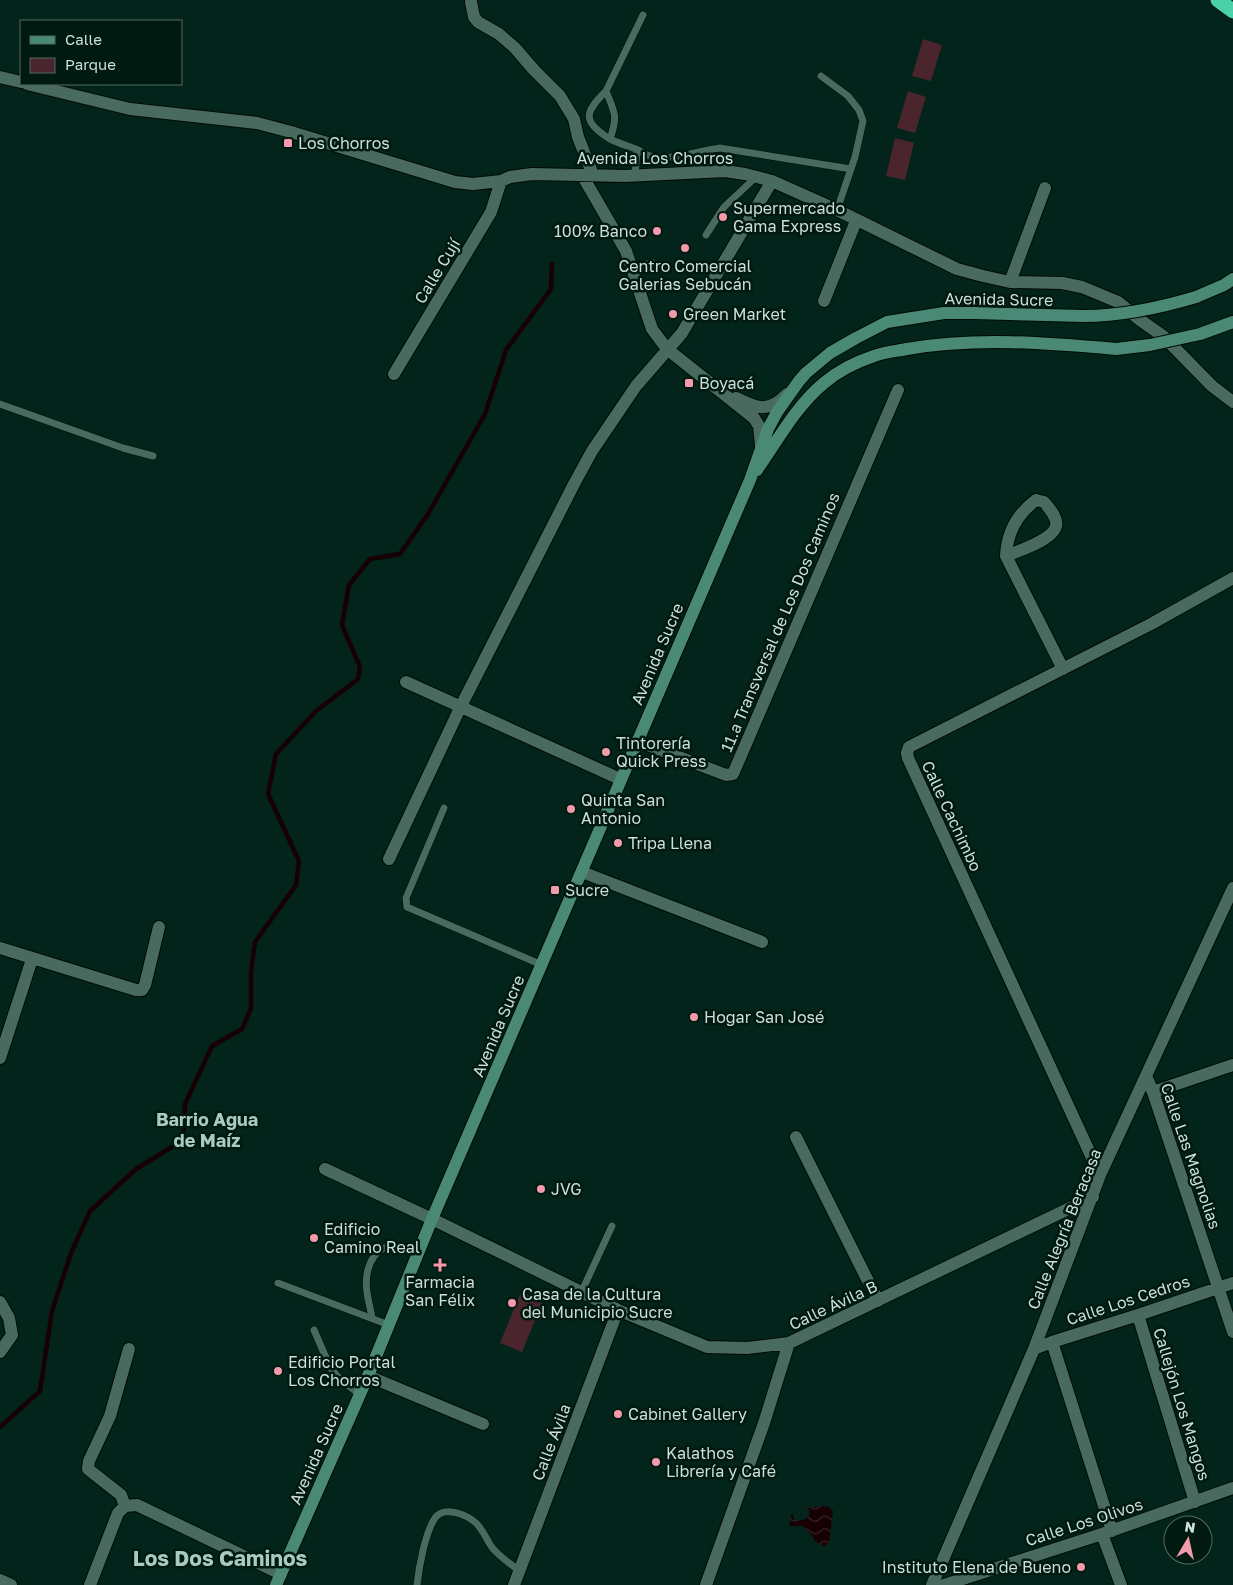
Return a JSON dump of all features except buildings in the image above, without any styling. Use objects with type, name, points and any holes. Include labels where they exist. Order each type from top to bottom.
[{"type":"highway","points":[[1218,0],[1233,11]]},
{"type":"main road","name":"Avenida Sucre","points":[[278,1580],[360,1395],[432,1218],[750,480],[768,429],[777,412],[799,381],[830,352],[887,322],[960,313],[1111,316],[1147,310],[1196,297],[1233,279]]},
{"type":"main road","name":"Avenida Sucre","points":[[750,480],[807,398],[843,369],[875,355],[920,347],[966,342],[1062,344],[1116,348],[1150,346],[1200,334],[1233,322]]},
{"type":"street","points":[[471,2],[474,16],[478,22],[499,34],[515,48],[560,96],[574,119],[588,175],[633,269],[652,329],[667,349],[754,418],[759,426],[761,446]]},
{"type":"street","points":[[0,77],[20,82]]},
{"type":"street","name":"Avenida Los Chorros","points":[[31,85],[130,109],[257,123],[455,182],[472,184],[501,181],[510,177],[532,174],[635,176],[725,171],[756,177],[837,210],[957,269],[1010,282],[1062,283],[1100,293],[1118,302],[1163,336],[1212,386],[1233,402]]},
{"type":"street","name":"Calle Cují","points":[[394,374],[491,212],[501,181]]},
{"type":"street","points":[[389,859],[461,706],[592,451],[636,386],[682,333],[772,182]]},
{"type":"street","points":[[1010,282],[1045,188]]},
{"type":"street","points":[[824,300],[856,221]]},
{"type":"street","points":[[720,391],[757,408],[766,408],[782,400],[799,381]]},
{"type":"street","name":"11.ª Transversal de Los Dos Caminos","points":[[637,741],[726,775],[733,774],[898,390]]},
{"type":"street","points":[[1006,556],[1051,535],[1056,527],[1056,520],[1044,502],[1036,500],[1026,507],[1014,523],[1007,542],[1006,556],[1063,669]]},
{"type":"street","name":"Calle Cachimbo","points":[[1100,1175],[916,776],[907,752],[909,747],[1151,624],[1233,578]]},
{"type":"street","points":[[406,682],[620,780]]},
{"type":"street","points":[[582,872],[762,942]]},
{"type":"street","name":"Calle Alegría Beracasa","points":[[932,1585],[1034,1349],[1100,1175],[1233,888]]},
{"type":"street","points":[[0,948],[136,990],[142,990],[145,985],[159,927]]},
{"type":"street","points":[[0,1058],[32,958]]},
{"type":"street","points":[[1153,1092],[1233,1065]]},
{"type":"street","name":"Calle Las Magnolias","points":[[1146,1076],[1233,1332]]},
{"type":"street","points":[[796,1137],[878,1301]]},
{"type":"street","points":[[325,1169],[432,1218],[618,1310],[707,1347],[747,1348],[789,1343]]},
{"type":"street","name":"Calle Ávila B","points":[[706,1585],[764,1423],[789,1343],[1093,1197]]},
{"type":"street","name":"Calle Los Cedros","points":[[1034,1349],[1233,1283]]},
{"type":"street","points":[[0,1302],[9,1318],[12,1335],[0,1352]]},
{"type":"street","name":"Calle Ávila","points":[[514,1585],[618,1310]]},
{"type":"street","name":"Callejón Los Mangos","points":[[1138,1315],[1195,1502]]},
{"type":"street","points":[[1052,1342],[1121,1585]]},
{"type":"street","points":[[125,1506],[121,1494],[88,1469],[89,1461],[110,1416],[129,1349]]},
{"type":"street","points":[[368,1376],[483,1424]]},
{"type":"street","name":"Calle Los Olivos","points":[[944,1585],[1107,1532],[1233,1488]]},
{"type":"street","points":[[90,1585],[118,1513],[125,1506],[137,1505],[278,1580]]},
{"type":"street","points":[[0,1580],[11,1585]]},
{"type":"lane","points":[[643,15],[606,91],[589,111],[589,119],[598,132],[610,140],[648,156],[669,158],[720,148],[852,169]]},
{"type":"lane","points":[[821,76],[848,96],[859,110],[863,122],[852,169],[837,210]]},
{"type":"lane","points":[[606,91],[614,111],[616,124],[610,140]]},
{"type":"lane","points":[[635,176],[637,150]]},
{"type":"lane","points":[[706,235],[724,207],[756,177]]},
{"type":"lane","points":[[633,269],[652,262]]},
{"type":"lane","points":[[0,404],[123,448],[153,456]]},
{"type":"lane","points":[[444,808],[406,898],[407,907],[542,965]]},
{"type":"lane","points":[[581,1292],[612,1226]]},
{"type":"lane","points":[[372,1318],[366,1289],[368,1271],[372,1259],[379,1250],[391,1246],[419,1251]]},
{"type":"lane","points":[[278,1282],[389,1325]]},
{"type":"lane","points":[[314,1330],[330,1367],[360,1395]]},
{"type":"lane","points":[[417,1585],[419,1567],[430,1528],[436,1517],[446,1512],[460,1514],[476,1523],[498,1555],[519,1571]]},
{"type":"green space","points":[[923,39],[942,45],[931,81],[912,76]]},
{"type":"green space","points":[[908,91],[926,97],[915,133],[897,128]]},
{"type":"green space","points":[[895,138],[914,143],[905,180],[886,176]]},
{"type":"green space","points":[[521,1292],[543,1301],[522,1352],[500,1343]]},
{"type":"water","points":[[829,1507],[833,1511],[829,1543],[824,1546],[815,1541],[803,1526],[789,1526],[792,1513],[795,1520],[804,1520],[810,1514],[808,1508]]},
{"type":"waterway","points":[[0,1427],[40,1391],[52,1311],[71,1253],[90,1211],[136,1169],[183,1140],[185,1104],[212,1046],[242,1029],[251,1008],[251,972],[255,942],[296,885],[299,861],[268,794],[276,754],[316,711],[358,679],[360,667],[342,625],[349,585],[370,559],[400,554],[428,514],[485,414],[506,350],[551,289],[552,264]]},
{"type":"place","name":"Los Chorros","points":[[288,143]]},
{"type":"place","name":"Supermercado Gama Express","points":[[723,217]]},
{"type":"place","name":"100% Banco","points":[[657,231]]},
{"type":"place","name":"Centro Comercial Galerias Sebucán","points":[[685,248]]},
{"type":"place","name":"Green Market","points":[[673,314]]},
{"type":"place","name":"Boyacá","points":[[689,383]]},
{"type":"place","name":"Tintorería Quick Press","points":[[606,752]]},
{"type":"place","name":"Quinta San Antonio","points":[[571,809]]},
{"type":"place","name":"Tripa Llena","points":[[618,843]]},
{"type":"place","name":"Sucre","points":[[555,890]]},
{"type":"place","name":"Hogar San José","points":[[694,1017]]},
{"type":"place","name":"JVG","points":[[541,1189]]},
{"type":"place","name":"Edificio Camino Real","points":[[314,1238]]},
{"type":"place","name":"Farmacia San Félix","points":[[440,1265]]},
{"type":"place","name":"Casa de la Cultura del Municipio Sucre","points":[[512,1303]]},
{"type":"place","name":"Edificio Portal Los Chorros","points":[[278,1371]]},
{"type":"place","name":"Cabinet Gallery","points":[[618,1414]]},
{"type":"place","name":"Kalathos Librería y Café","points":[[656,1462]]},
{"type":"place","name":"Instituto Elena de Bueno","points":[[1081,1567]]},
{"type":"district","name":"Barrio Agua de Maíz","points":[[207,1129]]},
{"type":"district","name":"Los Dos Caminos","points":[[220,1558]]}]
